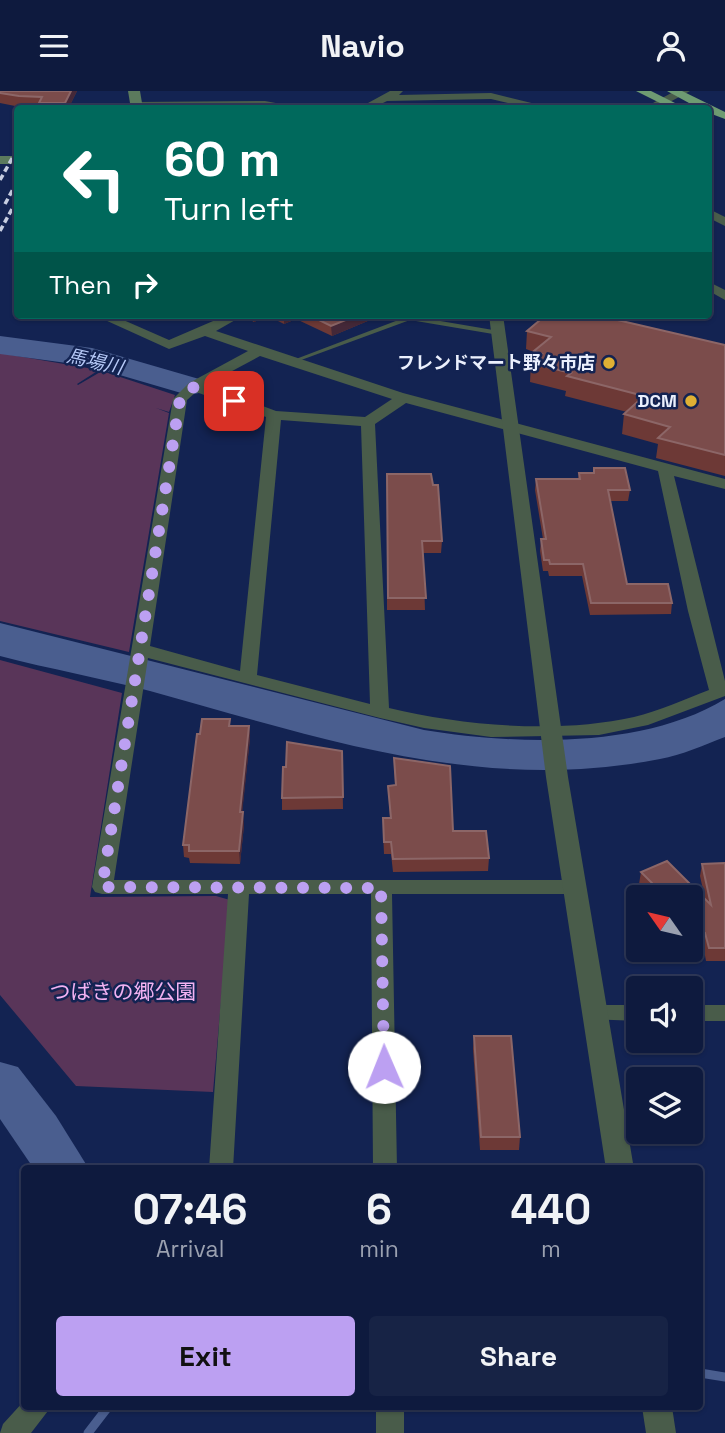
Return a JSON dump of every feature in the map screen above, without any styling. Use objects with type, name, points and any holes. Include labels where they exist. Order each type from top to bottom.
[{"type":"highway","points":[[642,91],[675,94],[701,105]]},
{"type":"street","points":[[370,105],[398,91]]},
{"type":"street","points":[[654,105],[675,94]]},
{"type":"street","points":[[384,98],[491,96],[533,105]]},
{"type":"street","points":[[238,105],[273,105]]},
{"type":"street","points":[[110,319],[169,345],[229,319]]},
{"type":"street","points":[[497,324],[557,777],[619,1165]]},
{"type":"street","points":[[205,331],[291,362],[404,397],[725,484]]},
{"type":"street","points":[[259,351],[194,387],[180,399],[102,887],[576,887]]},
{"type":"street","points":[[194,387],[274,415],[368,422],[404,397]]},
{"type":"street","points":[[248,677],[274,415]]},
{"type":"street","points":[[368,422],[380,712]]},
{"type":"street","points":[[141,648],[153,654],[424,722],[491,731],[599,729],[641,721],[722,691],[697,611],[665,469]]},
{"type":"street","points":[[221,1165],[239,887]]},
{"type":"street","points":[[381,888],[385,1165]]},
{"type":"street","points":[[595,1013],[626,1013]]},
{"type":"street","points":[[703,1013],[725,1013]]},
{"type":"street","points":[[13,1433],[34,1410]]},
{"type":"street","points":[[390,1410],[390,1433]]},
{"type":"street","points":[[657,1410],[660,1433]]},
{"type":"lane","points":[[291,362],[401,319]]},
{"type":"lane","points":[[426,319],[497,324]]},
{"type":"green space","points":[[0,353],[99,370],[78,385],[102,371],[175,395],[169,412],[156,408],[169,413],[129,652],[0,621]]},
{"type":"green space","name":"つばきの郷公園","points":[[0,660],[122,693],[90,897],[216,896],[230,900],[213,1092],[76,1086],[0,995]]},
{"type":"water","points":[[0,623],[424,730],[498,739],[578,739],[618,735],[656,727],[692,715],[725,699],[725,737],[660,759],[593,768],[528,770],[402,756],[277,726],[131,686],[0,656]]},
{"type":"building","points":[[0,91],[71,91],[65,103],[39,103],[42,97],[19,96]]},
{"type":"building","points":[[317,319],[348,319],[331,326]]},
{"type":"building","points":[[541,319],[613,319],[725,345],[725,455],[658,438],[670,427],[624,414],[644,396],[567,376],[571,373],[531,363],[542,354],[534,351],[551,337],[527,331]]},
{"type":"building","points":[[594,468],[625,468],[630,490],[608,490],[627,584],[668,584],[672,603],[591,603],[583,564],[550,564],[549,560],[544,560],[541,539],[546,539],[536,479],[580,479],[579,473],[594,473]]},
{"type":"building","points":[[387,474],[431,474],[433,485],[438,485],[442,541],[422,541],[426,598],[388,598]]},
{"type":"building","points":[[202,719],[230,719],[229,726],[249,726],[240,812],[243,812],[239,851],[189,851],[189,845],[183,845],[197,734],[200,734]]},
{"type":"building","points":[[287,742],[342,751],[343,797],[282,798]]},
{"type":"building","points":[[394,758],[450,766],[453,831],[486,831],[489,858],[393,859],[391,842],[384,842],[383,818],[391,818],[388,786],[396,785]]},
{"type":"building","points":[[667,861],[691,885],[652,885],[641,872]]},
{"type":"building","points":[[725,863],[725,948],[709,948],[705,933],[704,898],[711,905],[702,864]]},
{"type":"building","points":[[474,1036],[511,1036],[520,1137],[481,1137]]},
{"type":"waterway","name":"馬場川","points":[[0,345],[92,357],[188,386]]},
{"type":"waterway","points":[[0,1081],[59,1165]]},
{"type":"waterway","points":[[703,1373],[725,1377]]},
{"type":"waterway","points":[[88,1433],[106,1410]]},
{"type":"railway","points":[[0,180],[14,155]]},
{"type":"railway","points":[[5,204],[14,187]]},
{"type":"railway","points":[[0,231],[14,205]]},
{"type":"place","name":"フレンドマート野々市店","points":[[609,363]]},
{"type":"place","name":"DCM","points":[[691,401]]},
{"type":"route","points":[[234,401],[194,387],[180,399],[102,887],[381,888],[384,1067]]}]
